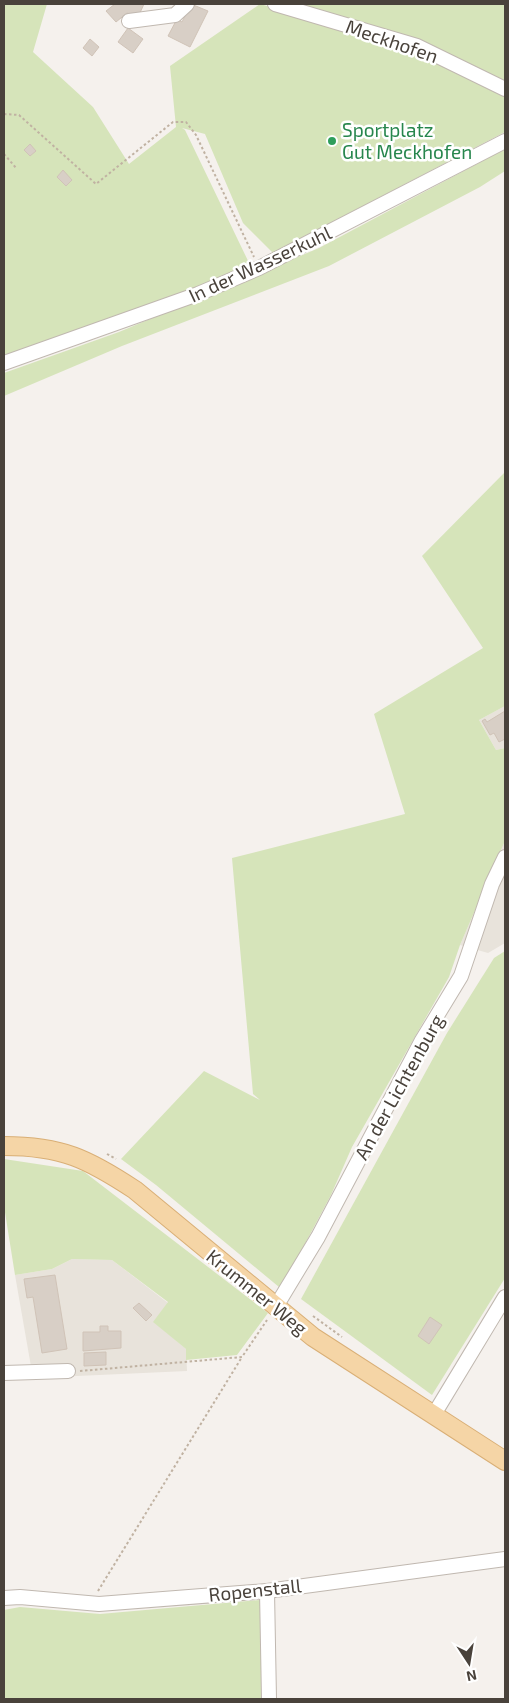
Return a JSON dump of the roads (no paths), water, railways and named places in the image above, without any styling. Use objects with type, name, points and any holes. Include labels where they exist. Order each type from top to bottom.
[{"type":"main road","name":"Krummer Weg","points":[[4,1146],[44,1148],[67,1153],[86,1159],[106,1171],[135,1190],[275,1308],[314,1337],[505,1461]]},
{"type":"street","points":[[129,21],[175,15],[187,4]]},
{"type":"street","name":"Meckhofen","points":[[276,4],[417,46],[505,89]]},
{"type":"street","name":"In der Wasserkuhl","points":[[4,363],[182,300],[259,268],[505,141]]},
{"type":"street","name":"An der Lichtenburg","points":[[275,1308],[318,1238],[421,1042],[460,976],[492,884],[505,857]]},
{"type":"street","points":[[433,1416],[505,1297]]},
{"type":"street","points":[[4,1373],[68,1372]]},
{"type":"street","name":"Ropenstall","points":[[4,1598],[20,1597],[99,1604],[267,1591],[505,1559]]},
{"type":"street","points":[[267,1591],[269,1699]]},
{"type":"place","name":"Sportplatz Gut Meckhofen","points":[[332,141]]}]
